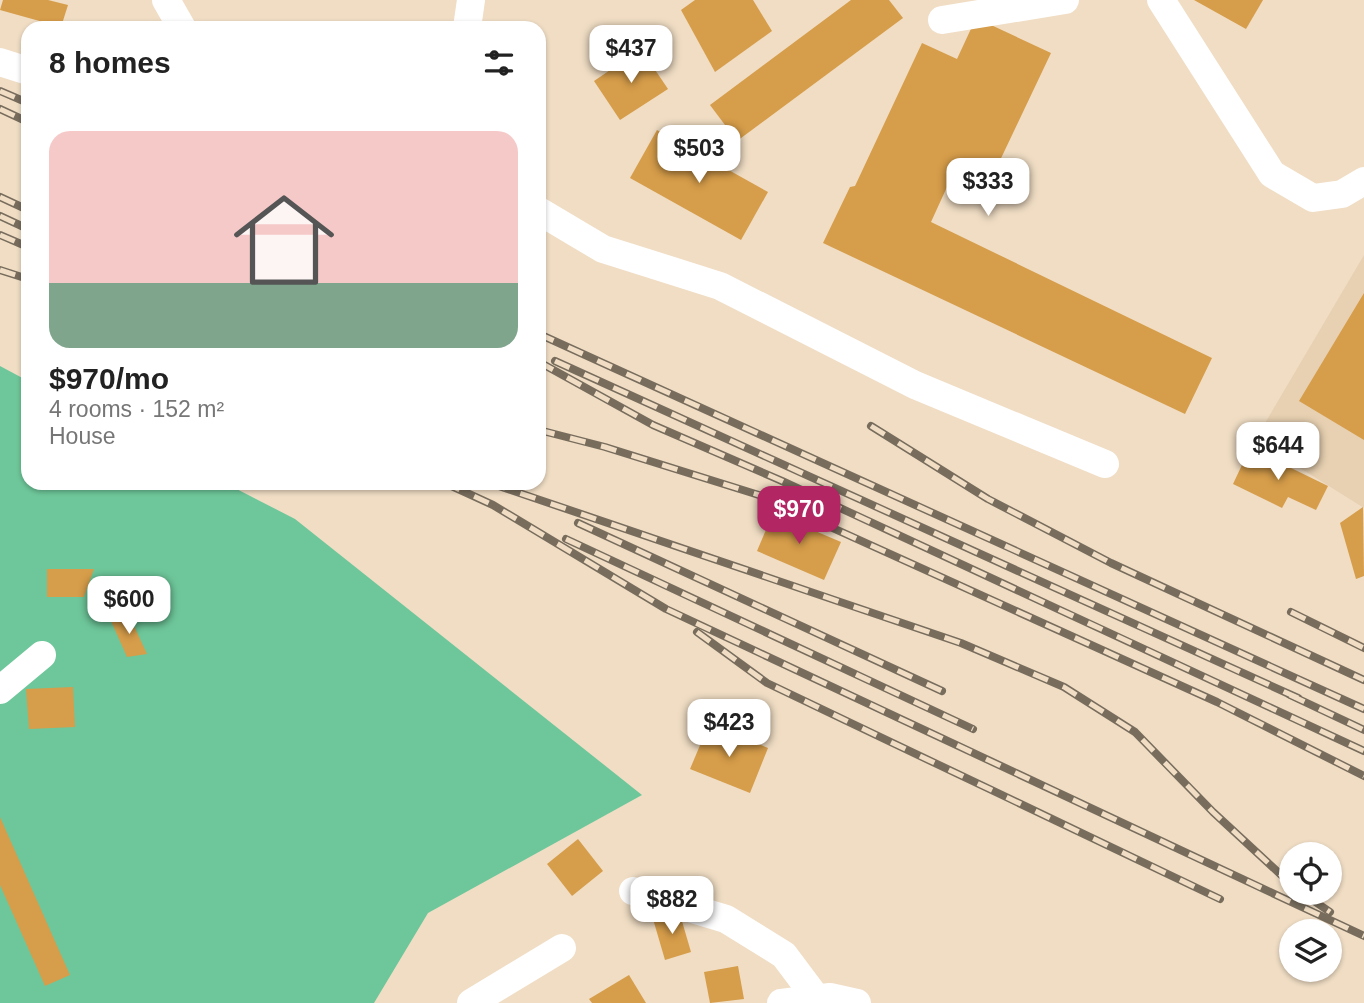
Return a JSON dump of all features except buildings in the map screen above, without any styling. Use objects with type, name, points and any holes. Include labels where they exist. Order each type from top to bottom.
[{"type":"street","points":[[166,0],[178,21]]},
{"type":"street","points":[[468,21],[471,0]]},
{"type":"street","points":[[942,20],[1065,0]]},
{"type":"street","points":[[1161,0],[1272,174],[1313,198],[1342,194],[1364,181]]},
{"type":"street","points":[[0,62],[21,69]]},
{"type":"street","points":[[546,215],[603,249],[720,286],[915,385],[1105,464]]},
{"type":"street","points":[[0,690],[42,654]]},
{"type":"street","points":[[633,891],[726,919],[784,955],[817,999]]},
{"type":"street","points":[[471,1003],[562,948]]},
{"type":"street","points":[[781,1003],[817,999],[857,1003]]},
{"type":"shaded area","points":[[1364,255],[1364,508],[1255,440]]},
{"type":"green space","points":[[0,366],[21,377],[21,490],[239,490],[295,519],[642,795],[428,913],[374,1003],[0,1003]]},
{"type":"railway","points":[[0,91],[21,100]]},
{"type":"railway","points":[[0,109],[21,119]]},
{"type":"railway","points":[[0,197],[21,207]]},
{"type":"railway","points":[[0,216],[21,226]]},
{"type":"railway","points":[[0,235],[21,244]]},
{"type":"railway","points":[[0,270],[21,277]]},
{"type":"railway","points":[[546,337],[1364,709]]},
{"type":"railway","points":[[555,361],[1298,698]]},
{"type":"railway","points":[[546,366],[653,425],[782,481],[1364,751]]},
{"type":"railway","points":[[871,426],[988,499],[1111,563],[1364,680]]},
{"type":"railway","points":[[546,432],[605,447],[762,496],[1217,702],[1364,776]]},
{"type":"railway","points":[[460,490],[493,505],[666,609],[1364,936]]},
{"type":"railway","points":[[511,490],[961,643],[1064,687],[1135,732],[1213,812],[1279,873]]},
{"type":"railway","points":[[578,523],[942,691]]},
{"type":"railway","points":[[566,539],[973,729]]},
{"type":"railway","points":[[1291,612],[1364,648]]},
{"type":"railway","points":[[697,632],[767,683],[1220,899]]},
{"type":"railway","points":[[1290,695],[1364,730]]},
{"type":"railway","points":[[1320,905],[1330,912]]}]
